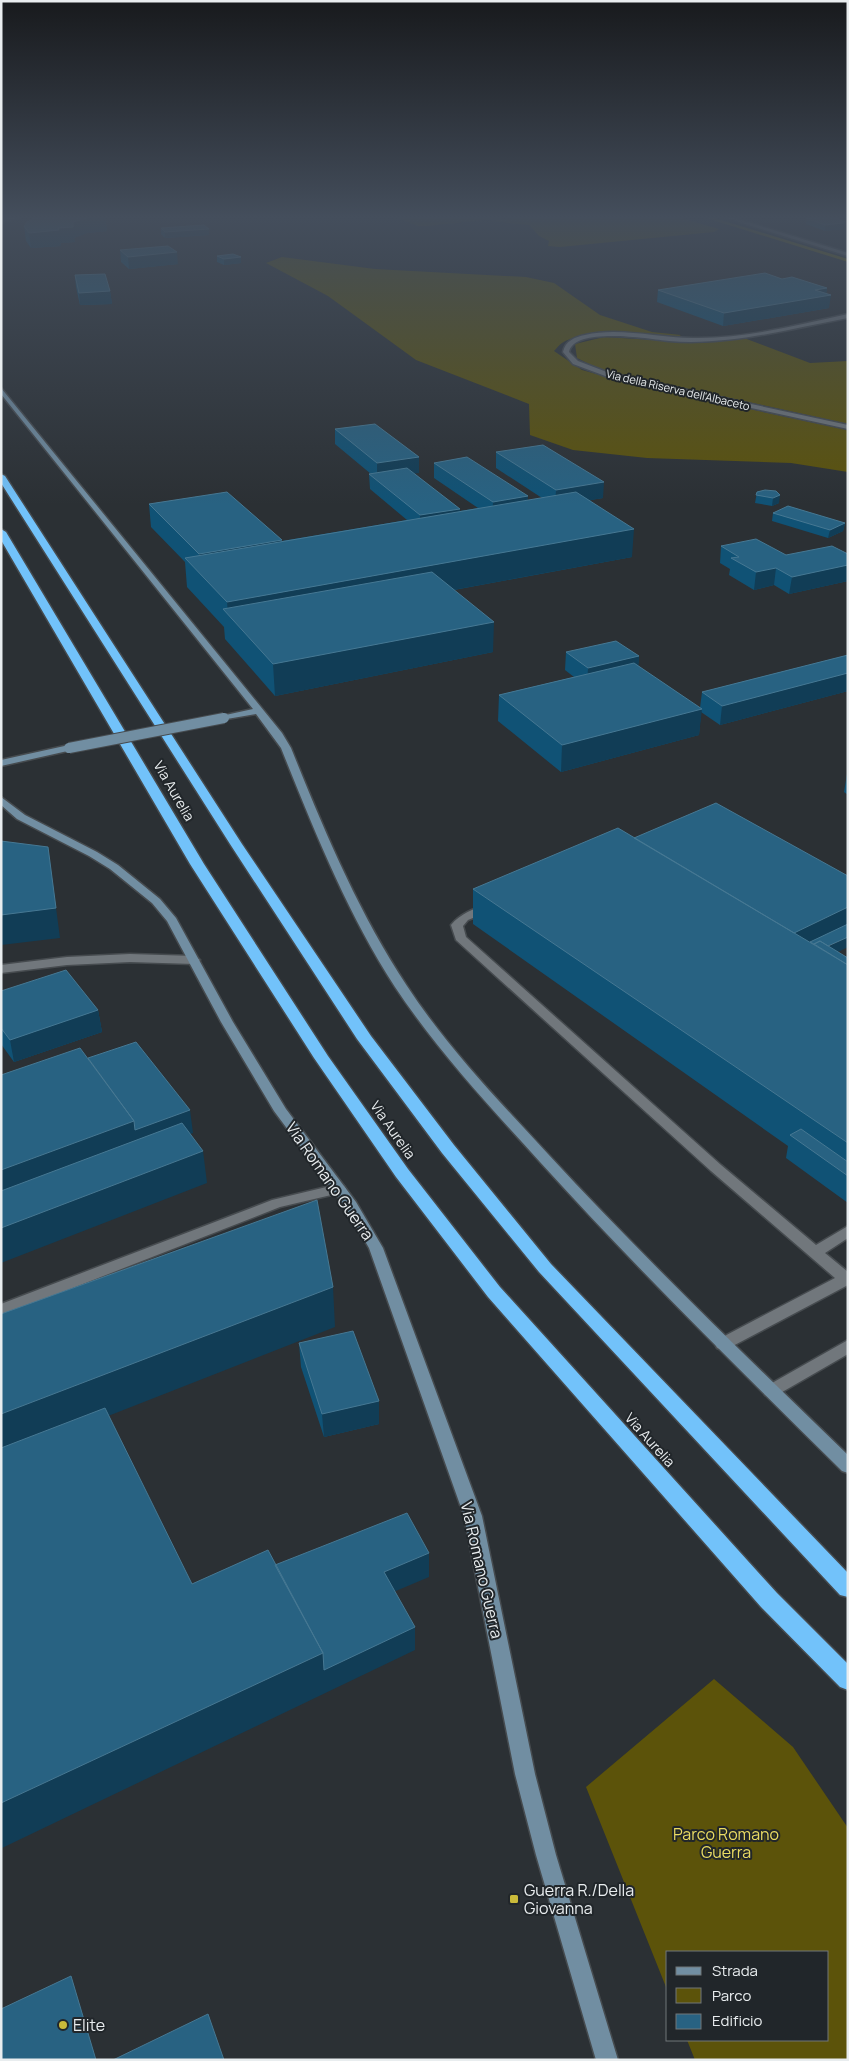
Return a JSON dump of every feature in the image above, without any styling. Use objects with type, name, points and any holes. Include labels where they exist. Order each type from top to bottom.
[{"type":"highway","name":"Via Aurelia","points":[[1,476],[236,844],[365,1039],[442,1141],[545,1268],[848,1588]]},
{"type":"highway","name":"Via Aurelia","points":[[1,532],[197,864],[322,1058],[402,1173],[494,1292],[769,1600],[848,1680]]},
{"type":"street","name":"Via della Riserva dell'Albaceto","points":[[848,316],[709,340],[596,335],[573,341],[566,347],[566,351],[567,356],[576,362],[608,375],[848,427]]},
{"type":"street","points":[[1,390],[277,733],[286,748],[329,855],[365,928],[402,988],[427,1023],[482,1090],[563,1180],[723,1344],[848,1466]]},
{"type":"street","points":[[1,763],[260,710]]},
{"type":"street","points":[[1,800],[21,817],[114,867],[156,901],[172,920],[194,960]]},
{"type":"street","points":[[501,904],[464,918],[457,925],[460,938],[716,1168],[847,1279],[723,1344]]},
{"type":"street","points":[[1,969],[67,961],[130,958],[194,960]]},
{"type":"street","name":"Via Romano Guerra","points":[[194,960],[227,1022],[281,1110],[339,1189],[376,1248],[473,1516],[525,1774],[606,2060]]},
{"type":"street","points":[[1,1310],[277,1203],[339,1189]]},
{"type":"street","points":[[815,1253],[848,1231]]},
{"type":"street","points":[[771,1391],[848,1346]]},
{"type":"green space","points":[[350,312],[596,312],[652,332],[681,335],[676,338],[617,334],[585,336],[572,338],[562,343],[554,351],[582,370],[632,384],[848,430],[848,472],[791,463],[647,458],[573,450],[530,435],[529,404],[416,360]]},
{"type":"green space","points":[[604,337],[703,343],[744,338],[810,363],[848,361],[848,424],[599,369],[577,358],[575,344]]},
{"type":"green space","name":"Parco Romano Guerra","points":[[714,1679],[793,1747],[848,1828],[848,2060],[695,2060],[687,2041],[829,2041],[829,1951],[666,1951],[666,1987],[586,1787]]},
{"type":"building","points":[[375,424],[419,457],[377,463],[335,429]]},
{"type":"building","points":[[543,445],[604,482],[556,490],[496,452]]},
{"type":"building","points":[[467,457],[528,496],[493,502],[434,463]]},
{"type":"building","points":[[407,468],[460,509],[420,515],[369,474]]},
{"type":"building","points":[[765,490],[776,491],[780,495],[773,498],[756,495],[757,492]]},
{"type":"building","points":[[227,492],[282,540],[199,554],[149,504]]},
{"type":"building","points":[[576,492],[634,529],[227,602],[185,558]]},
{"type":"building","points":[[788,506],[845,523],[830,530],[773,513]]},
{"type":"building","points":[[756,539],[786,555],[832,546],[848,554],[848,565],[792,577],[776,568],[756,572],[731,558],[739,557],[721,546]]},
{"type":"building","points":[[432,572],[494,622],[273,664],[223,609]]},
{"type":"building","points":[[616,641],[639,656],[588,668],[566,652]]},
{"type":"building","points":[[848,655],[848,673],[722,706],[702,692]]},
{"type":"building","points":[[634,663],[702,709],[562,745],[499,695]]},
{"type":"building","points":[[716,803],[848,876],[848,907],[794,933],[634,838]]},
{"type":"building","points":[[618,828],[848,965],[848,1143],[473,889]]},
{"type":"building","points":[[1,841],[48,847],[56,908],[1,915]]},
{"type":"building","points":[[848,924],[848,937],[828,946],[820,941],[814,944],[810,942]]},
{"type":"building","points":[[820,941],[848,958],[848,965],[814,944]]},
{"type":"building","points":[[66,970],[98,1010],[10,1040],[1,1028],[1,991]]},
{"type":"building","points":[[136,1042],[190,1110],[135,1130],[134,1121],[88,1058]]},
{"type":"building","points":[[80,1048],[134,1121],[1,1170],[1,1075]]},
{"type":"building","points":[[182,1123],[203,1151],[1,1228],[1,1191]]},
{"type":"building","points":[[801,1129],[848,1162],[848,1176],[790,1135]]},
{"type":"building","points":[[317,1200],[333,1287],[1,1414],[1,1314]]},
{"type":"building","points":[[353,1331],[379,1401],[322,1414],[299,1343]]},
{"type":"building","points":[[105,1408],[192,1584],[268,1550],[323,1653],[1,1803],[1,1448]]},
{"type":"building","points":[[407,1513],[429,1553],[384,1572],[415,1627],[324,1670],[323,1653],[275,1565]]},
{"type":"building","points":[[71,1976],[96,2060],[1,2060],[1,2009]]},
{"type":"building","points":[[208,2014],[224,2060],[113,2060]]},
{"type":"place","name":"Guerra R./Della Giovanna","points":[[514,1899]]},
{"type":"place","name":"Elite","points":[[63,2025]]}]
